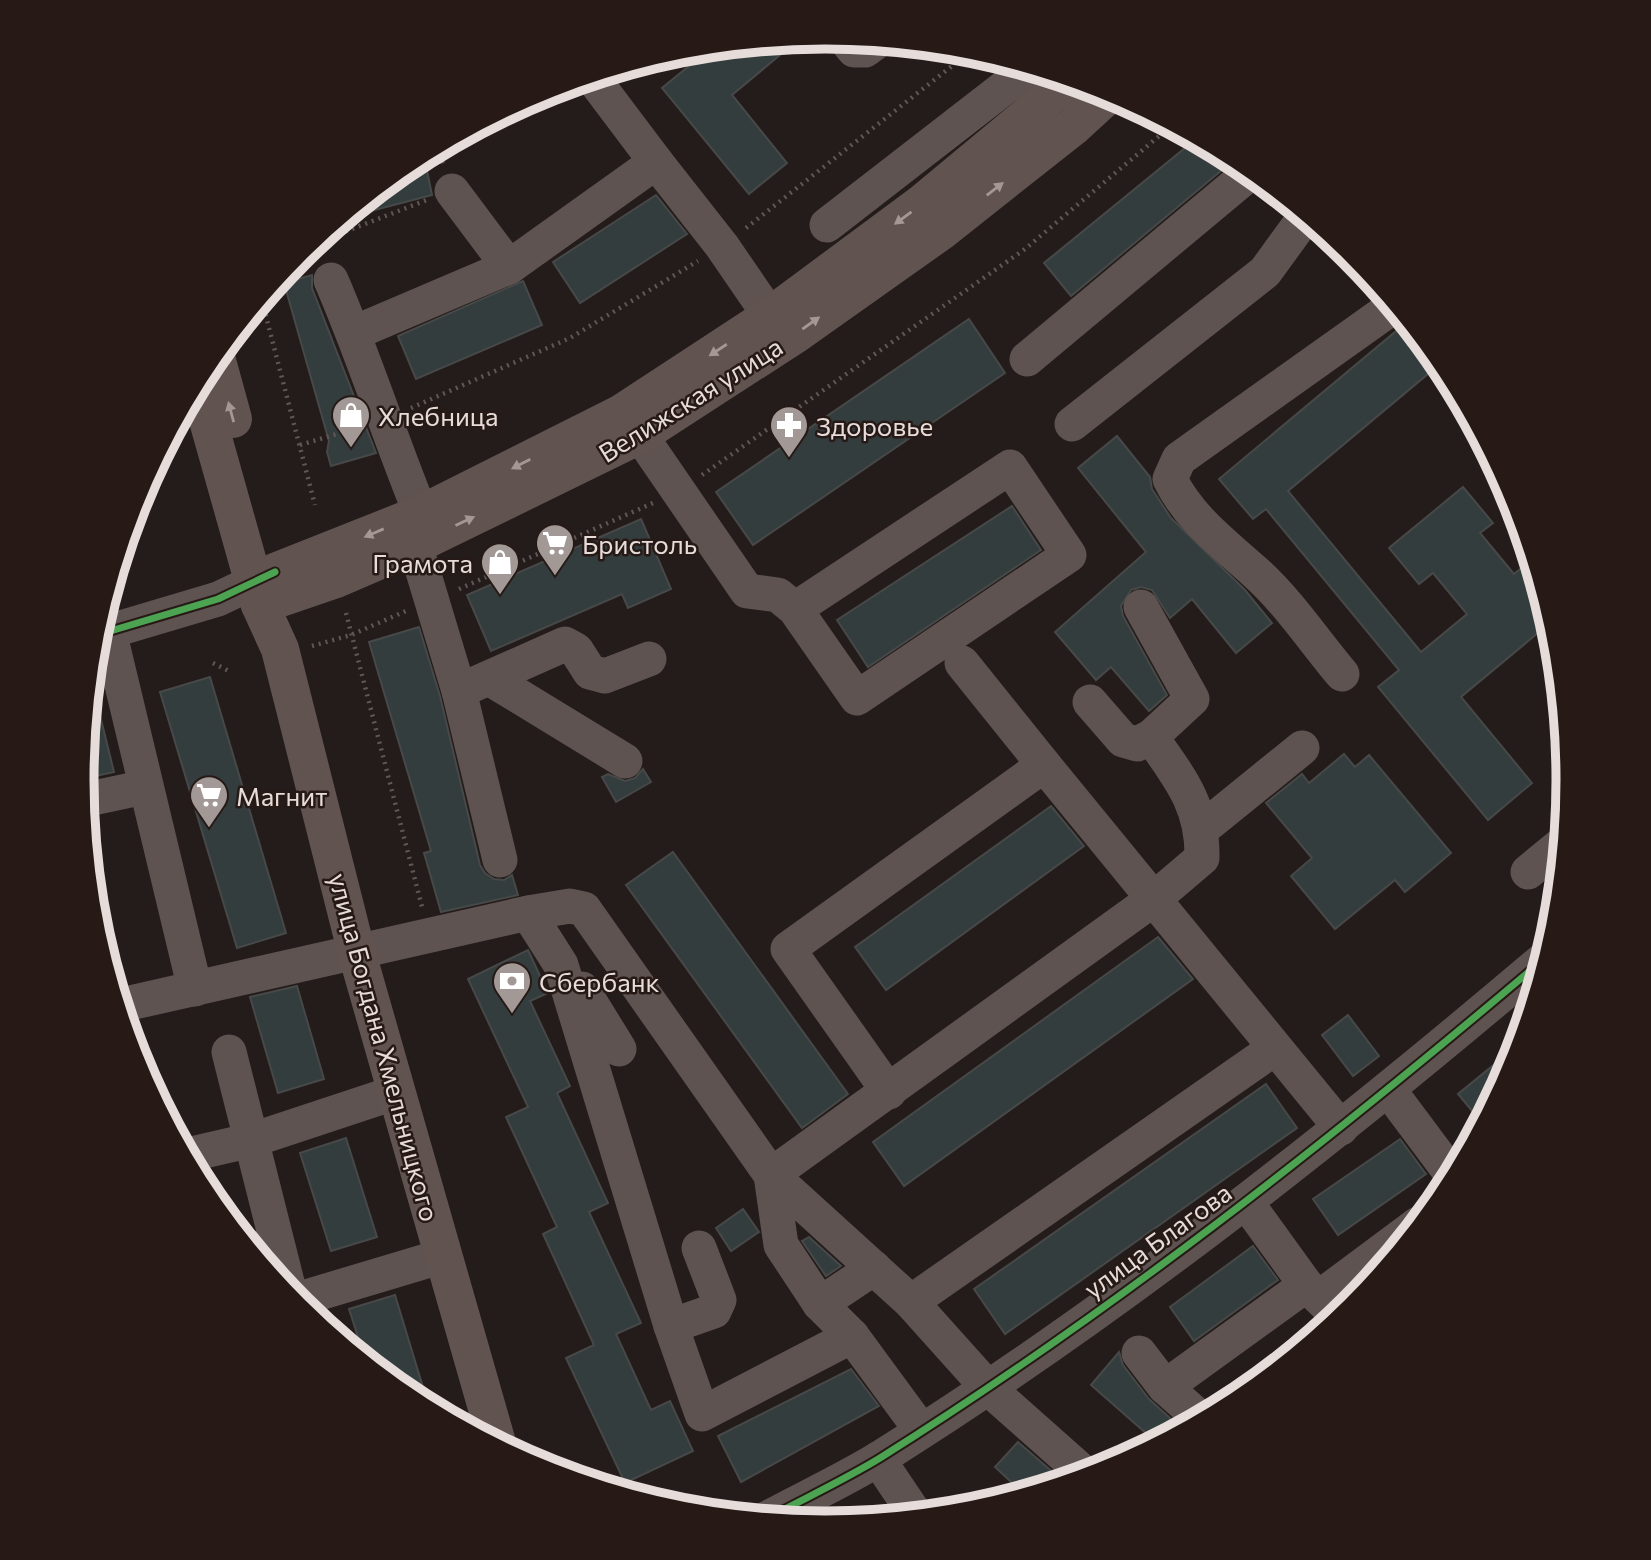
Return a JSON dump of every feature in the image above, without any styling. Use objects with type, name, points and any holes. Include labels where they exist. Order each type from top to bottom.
[{"type":"main road","name":"Велижская улица","points":[[268,589],[336,579],[622,413],[770,316],[921,204],[1040,82]]},
{"type":"main road","name":"Велижская улица","points":[[418,530],[640,436],[796,334],[929,240],[1074,126],[1099,103]]},
{"type":"main road","name":"улица Богдана Хмельницкого","points":[[219,372],[268,589]]},
{"type":"main road","name":"улица Богдана Хмельницкого","points":[[202,398],[268,589],[294,648],[356,950],[494,1431]]},
{"type":"street","points":[[827,225],[1039,82]]},
{"type":"street","points":[[1046,84],[1074,126]]},
{"type":"street","points":[[599,86],[722,246],[770,316]]},
{"type":"street","points":[[354,333],[509,267],[656,162]]},
{"type":"street","points":[[1027,359],[1242,179]]},
{"type":"street","points":[[452,191],[509,267]]},
{"type":"street","points":[[1072,424],[1265,272],[1300,224]]},
{"type":"street","points":[[331,280],[354,333],[418,530],[432,600],[474,684],[500,860]]},
{"type":"street","points":[[1342,674],[1255,572],[1229,552],[1178,496],[1170,479],[1179,458],[1386,312]]},
{"type":"street","points":[[640,436],[747,592],[778,595],[795,609],[857,698],[1069,555],[1010,467],[795,609]]},
{"type":"street","name":"Велижская улица","points":[[110,631],[218,599],[268,589]]},
{"type":"street","points":[[1090,702],[1123,740],[1137,744],[1151,737],[1192,699],[1141,607]]},
{"type":"street","points":[[474,684],[565,644],[576,649],[590,672],[605,676],[649,659]]},
{"type":"street","points":[[107,648],[195,989]]},
{"type":"street","points":[[962,663],[1341,1128]]},
{"type":"street","points":[[474,684],[625,761]]},
{"type":"street","points":[[771,1175],[1155,898],[1202,858],[1202,829],[1182,780],[1151,737]]},
{"type":"street","points":[[1202,829],[1303,748]]},
{"type":"street","points":[[889,1092],[788,949],[1045,765]]},
{"type":"street","points":[[95,798],[145,787]]},
{"type":"street","points":[[1528,872],[1552,852]]},
{"type":"street","points":[[129,1003],[528,913],[570,906],[584,909],[771,1175],[911,1302],[989,1389],[1076,1466]]},
{"type":"street","points":[[528,913],[561,965],[671,1326],[702,1414],[852,1336]]},
{"type":"street","points":[[561,965],[573,975],[619,1049]]},
{"type":"street","name":"улица Благова","points":[[784,1509],[878,1459],[989,1389],[1246,1202],[1529,979]]},
{"type":"street","points":[[911,1302],[1275,1048]]},
{"type":"street","points":[[229,1052],[284,1271]]},
{"type":"street","points":[[1388,1089],[1446,1166]]},
{"type":"street","points":[[197,1153],[252,1140],[397,1092]]},
{"type":"street","points":[[771,1175],[781,1245],[820,1304],[852,1336],[921,1430]]},
{"type":"street","points":[[1246,1202],[1322,1299]]},
{"type":"street","points":[[671,1326],[715,1311],[719,1300],[699,1248]]},
{"type":"street","points":[[1164,1387],[1322,1299],[1385,1250]]},
{"type":"street","points":[[308,1296],[443,1256]]},
{"type":"street","points":[[820,1304],[874,1268]]},
{"type":"street","points":[[1139,1353],[1164,1387],[1193,1412]]},
{"type":"street","points":[[878,1459],[910,1506]]},
{"type":"path","points":[[300,445],[383,420],[570,338],[722,246],[958,61]]},
{"type":"path","points":[[294,648],[351,635],[677,492],[1025,249],[1164,132]]},
{"type":"path","points":[[340,234],[452,191]]},
{"type":"path","points":[[265,312],[315,505]]},
{"type":"path","points":[[346,613],[429,935]]},
{"type":"path","points":[[213,663],[231,673]]},
{"type":"building","points":[[785,51],[732,95],[787,163],[749,194],[662,88],[695,61]]},
{"type":"building","points":[[1188,145],[1225,168],[1071,296],[1044,263]]},
{"type":"building","points":[[426,168],[432,195],[365,213]]},
{"type":"building","points":[[656,195],[687,234],[580,303],[553,262]]},
{"type":"building","points":[[312,275],[312,288],[376,453],[331,466],[327,452],[329,441],[285,288],[292,281]]},
{"type":"building","points":[[523,281],[542,325],[416,379],[398,336]]},
{"type":"building","points":[[969,319],[1005,373],[753,545],[716,492]]},
{"type":"building","points":[[1400,328],[1431,371],[1288,491],[1421,652],[1467,614],[1433,573],[1419,584],[1389,548],[1463,487],[1493,523],[1480,533],[1514,574],[1524,565],[1541,631],[1461,697],[1532,783],[1488,820],[1378,687],[1399,670],[1266,509],[1253,519],[1219,479]]},
{"type":"building","points":[[1117,436],[1150,477],[1152,489],[1171,518],[1245,590],[1272,623],[1236,653],[1192,599],[1170,618],[1152,590],[1141,587],[1131,590],[1121,606],[1123,616],[1167,695],[1149,711],[1111,667],[1096,680],[1055,632],[1146,552],[1078,468]]},
{"type":"building","points":[[1012,506],[1041,550],[868,667],[837,620]]},
{"type":"building","points":[[641,519],[671,589],[628,608],[622,594],[491,651],[467,595]]},
{"type":"building","points":[[419,627],[440,696],[480,865],[485,873],[494,879],[504,880],[512,875],[518,895],[441,912],[424,853],[431,851],[369,642]]},
{"type":"building","points":[[210,677],[286,933],[237,948],[160,692]]},
{"type":"building","points":[[98,709],[114,772],[94,776]]},
{"type":"building","points":[[1344,754],[1355,767],[1369,755],[1451,853],[1405,892],[1395,880],[1335,929],[1291,876],[1312,858],[1266,803],[1302,774],[1309,783]]},
{"type":"building","points":[[643,769],[651,782],[616,802],[602,777],[608,774],[625,781],[635,778]]},
{"type":"building","points":[[1051,806],[1084,846],[886,990],[855,947]]},
{"type":"building","points":[[673,852],[848,1094],[802,1128],[626,885]]},
{"type":"building","points":[[1158,937],[1193,979],[904,1186],[873,1142]]},
{"type":"building","points":[[528,950],[548,993],[530,1001],[570,1086],[557,1093],[608,1203],[589,1212],[641,1323],[616,1334],[651,1410],[670,1401],[693,1451],[626,1483],[566,1358],[594,1345],[543,1234],[557,1227],[506,1117],[528,1107],[468,979]]},
{"type":"building","points":[[297,986],[324,1079],[278,1093],[250,997]]},
{"type":"building","points":[[1348,1015],[1379,1056],[1353,1076],[1322,1035]]},
{"type":"building","points":[[1502,1058],[1475,1115],[1458,1094]]},
{"type":"building","points":[[1266,1084],[1297,1128],[1005,1334],[974,1289]]},
{"type":"building","points":[[346,1138],[377,1237],[331,1251],[300,1153]]},
{"type":"building","points":[[1400,1139],[1426,1174],[1338,1235],[1313,1199]]},
{"type":"building","points":[[743,1209],[759,1232],[731,1251],[716,1228]]},
{"type":"building","points":[[809,1237],[841,1266],[826,1276],[802,1241]]},
{"type":"building","points":[[1253,1246],[1278,1280],[1194,1341],[1170,1307]]},
{"type":"building","points":[[395,1295],[424,1391],[360,1343],[349,1309]]},
{"type":"building","points":[[1119,1352],[1123,1365],[1149,1399],[1174,1422],[1149,1436],[1091,1385]]},
{"type":"building","points":[[851,1369],[879,1406],[741,1482],[718,1436]]},
{"type":"building","points":[[1018,1442],[1055,1474],[1015,1486],[995,1467]]},
{"type":"cycle path","points":[[110,631],[218,599],[275,572]]},
{"type":"cycle path","points":[[785,1509],[880,1458],[967,1402],[1137,1283],[1303,1157],[1532,969]]},
{"type":"place","name":"Хлебница","points":[[351,449]]},
{"type":"place","name":"Здоровье","points":[[789,459]]},
{"type":"place","name":"Бристоль","points":[[555,577]]},
{"type":"place","name":"Грамота","points":[[500,596]]},
{"type":"place","name":"Магнит","points":[[209,829]]},
{"type":"place","name":"Сбербанк","points":[[512,1015]]}]
